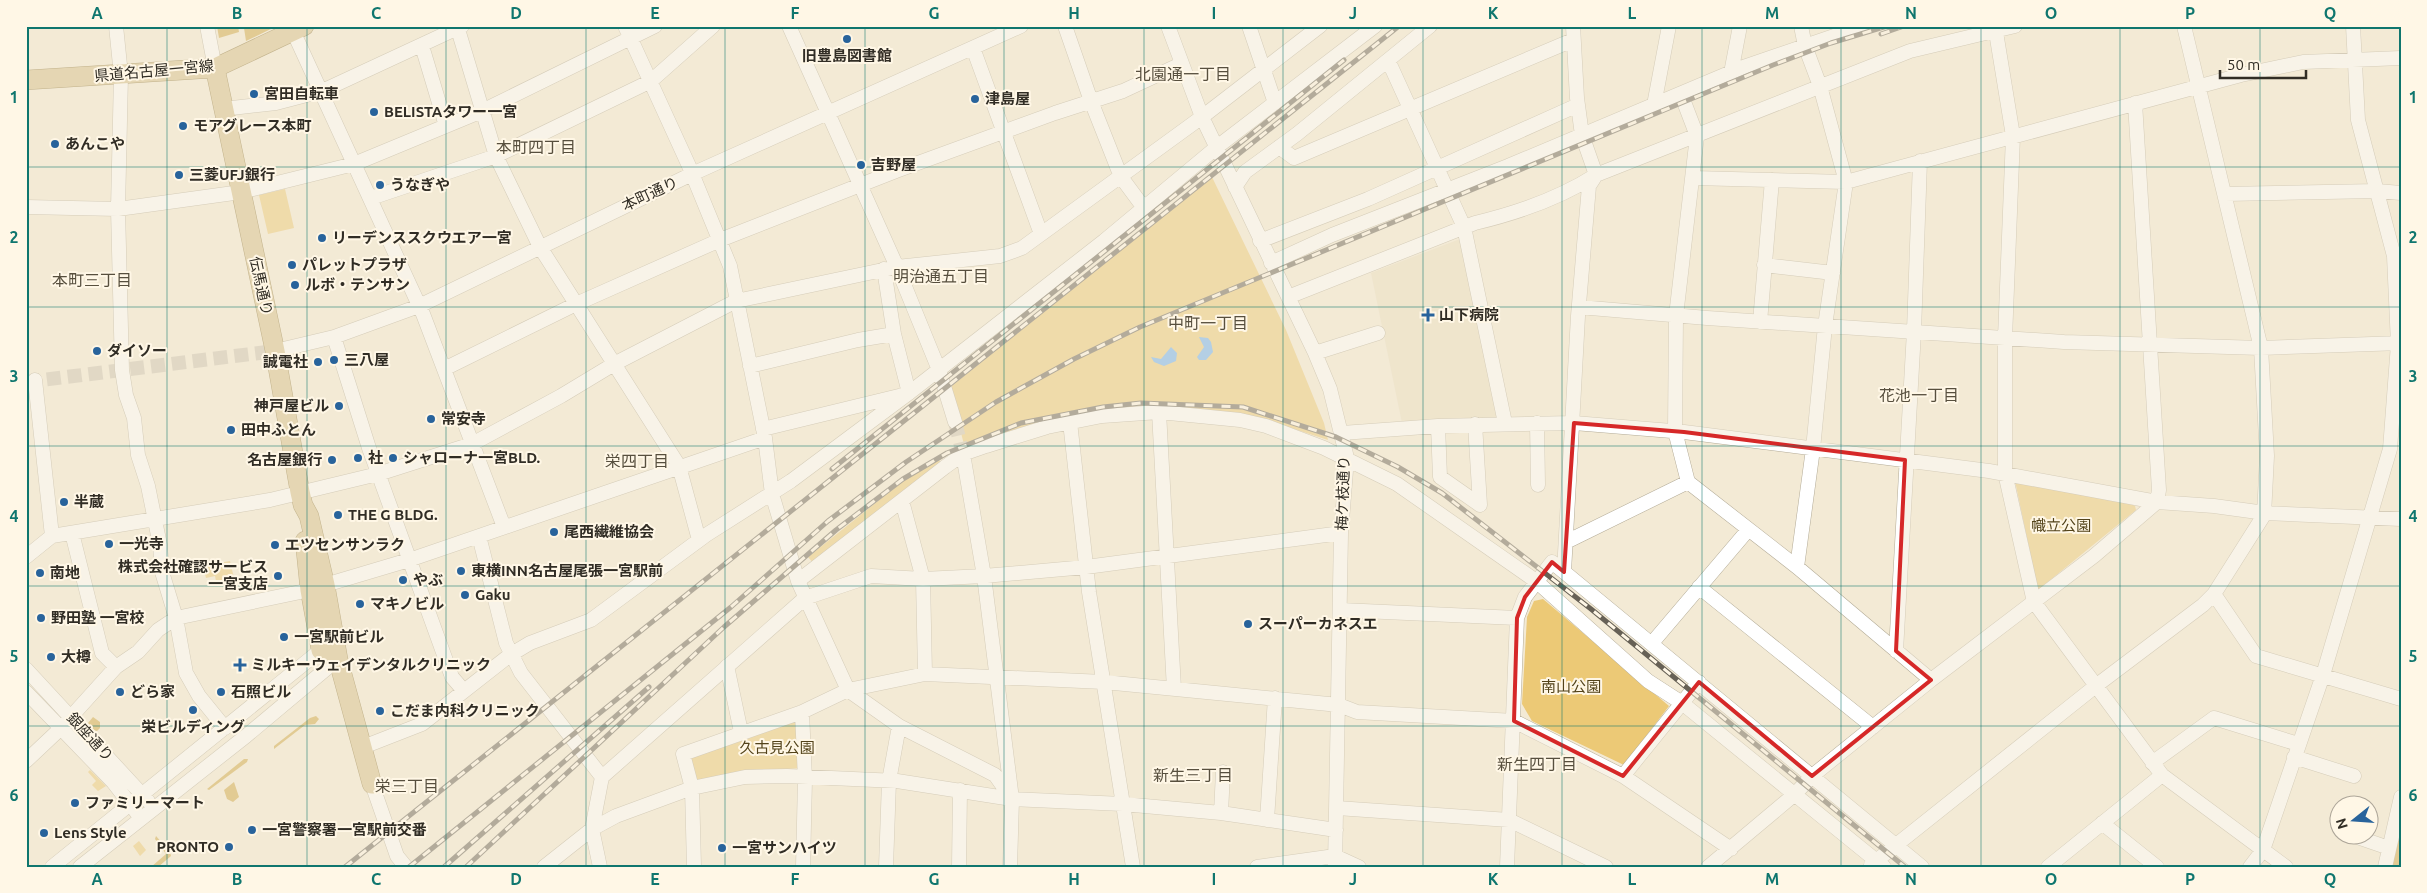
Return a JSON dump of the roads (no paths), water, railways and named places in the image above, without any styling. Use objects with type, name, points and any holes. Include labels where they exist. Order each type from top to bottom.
[{"type":"main road","name":"県道名古屋一宮線","points":[[26,80],[215,68],[299,29]]},
{"type":"main road","name":"伝馬通り","points":[[215,68],[275,351],[302,499],[302,518],[318,588],[330,654],[363,747],[372,784]]},
{"type":"street","points":[[116,26],[121,75],[118,209],[122,370],[126,394],[134,418],[138,455],[148,486],[153,519],[160,545],[162,572],[176,618],[186,673],[199,696],[225,728]]},
{"type":"street","points":[[207,26],[215,68]]},
{"type":"street","points":[[26,207],[118,209],[241,192],[354,164],[482,111],[627,32],[655,26]]},
{"type":"street","points":[[371,198],[496,156],[651,81],[713,26]]},
{"type":"street","points":[[789,26],[860,186],[890,268],[939,370],[955,422]]},
{"type":"street","name":"本町通り","points":[[275,351],[334,337],[419,306],[692,174],[1021,26]]},
{"type":"street","points":[[1065,26],[1091,101],[1121,177],[1144,208]]},
{"type":"street","name":"梅ケ枝通り","points":[[1168,26],[1202,117],[1315,353],[1330,389],[1347,458],[1341,533],[1335,861]]},
{"type":"street","points":[[1249,26],[1275,102]]},
{"type":"street","points":[[26,558],[52,536],[270,500],[302,499],[472,444],[561,396],[614,364],[736,301],[890,268],[1000,256],[1022,248],[1202,117],[1320,26]]},
{"type":"street","points":[[363,747],[422,724],[510,654],[530,643],[591,620],[699,540],[772,494],[833,451],[909,394],[1144,208],[1217,147],[1375,26]]},
{"type":"street","points":[[1235,187],[1245,172],[1280,147],[1430,26]]},
{"type":"street","points":[[1654,105],[1669,26]]},
{"type":"street","points":[[1731,73],[1740,26]]},
{"type":"street","points":[[1797,567],[1813,449],[1825,326],[1846,182],[1820,86],[1805,46],[1801,26]]},
{"type":"street","points":[[1271,263],[1332,235],[1731,73],[1863,26]]},
{"type":"street","points":[[1288,298],[1464,227],[1505,216],[1576,188],[1596,175],[1910,51],[1995,29],[2015,26]]},
{"type":"street","points":[[798,581],[963,454],[1039,429],[1102,416],[1159,412],[1240,420],[1266,426],[1347,458],[1397,484],[1536,582],[1648,680],[1682,702],[1795,794],[1876,865],[1896,846],[2097,685],[2204,605],[2214,594],[2265,513],[2267,456],[2261,348],[2225,194],[2197,87],[2184,26]]},
{"type":"street","points":[[2250,867],[2263,850],[2323,675],[2371,518],[2396,449],[2399,344],[2394,256],[2358,120],[2354,26]]},
{"type":"street","points":[[223,109],[276,103],[322,91],[422,46],[459,27],[496,156],[540,247],[679,466],[699,540]]},
{"type":"street","points":[[299,29],[322,91],[419,306],[504,527]]},
{"type":"street","points":[[1995,29],[2013,136],[2005,338],[2005,473],[2034,602],[2162,775],[2286,867]]},
{"type":"street","points":[[627,32],[692,174],[730,266],[764,434],[772,494],[798,581],[848,690],[899,726],[995,775],[1012,799]]},
{"type":"street","points":[[1280,147],[1294,158],[1409,110],[1573,33],[1582,135],[1596,175]]},
{"type":"street","points":[[422,46],[446,126]]},
{"type":"street","points":[[973,48],[1002,134],[1041,234]]},
{"type":"street","points":[[1693,178],[1846,182],[2135,103],[2303,62],[2401,58]]},
{"type":"street","points":[[1388,60],[1409,110],[1448,189],[1464,227],[1505,423]]},
{"type":"street","points":[[444,369],[576,304],[720,240],[860,186],[1123,91],[1181,64]]},
{"type":"street","points":[[1681,94],[1697,136],[1676,316],[1675,431],[1688,482],[1797,567],[1931,680]]},
{"type":"street","points":[[1708,867],[1795,794],[1812,776],[1931,680],[2094,556],[2156,502],[2159,490],[2135,103]]},
{"type":"street","points":[[1260,241],[1368,199],[1578,105]]},
{"type":"street","points":[[1896,651],[1905,460],[1914,331],[1920,161]]},
{"type":"street","points":[[1564,572],[1568,541],[1579,308],[1589,186],[1596,175]]},
{"type":"street","points":[[1760,322],[1772,180]]},
{"type":"street","points":[[2225,194],[2377,191],[2401,193]]},
{"type":"street","points":[[1764,265],[1833,273]]},
{"type":"street","points":[[890,268],[894,334],[909,394]]},
{"type":"street","points":[[1579,308],[2005,338],[2150,345],[2261,348],[2399,344]]},
{"type":"street","points":[[750,366],[858,340],[894,334]]},
{"type":"street","points":[[1315,353],[1378,334]]},
{"type":"street","points":[[334,337],[378,474],[409,560],[452,677],[464,691]]},
{"type":"street","points":[[34,380],[52,536]]},
{"type":"street","points":[[26,761],[60,729],[116,667],[138,652],[158,630],[176,618],[318,588],[479,536],[764,434],[909,394]]},
{"type":"street","points":[[1159,412],[1174,689]]},
{"type":"street","points":[[1070,422],[1086,567],[1133,867]]},
{"type":"street","points":[[1342,434],[1438,426],[1505,423],[1574,423],[1675,431],[2005,473],[2070,488],[2156,502],[2214,506],[2265,513],[2401,518]]},
{"type":"street","points":[[1537,423],[1538,485]]},
{"type":"street","points":[[1438,426],[1440,477],[1480,505],[1476,424]]},
{"type":"street","points":[[963,454],[984,576],[1012,799],[1010,867]]},
{"type":"street","points":[[1568,541],[1688,482]]},
{"type":"street","points":[[902,500],[923,578],[925,674]]},
{"type":"street","points":[[1652,643],[1748,530]]},
{"type":"street","points":[[72,532],[102,653],[116,667]]},
{"type":"street","points":[[600,867],[592,829],[602,777],[805,598],[871,576],[923,578],[984,576],[1086,567],[1341,533]]},
{"type":"street","points":[[479,536],[510,654],[521,673],[602,777]]},
{"type":"street","points":[[1508,867],[1516,618],[1525,596],[1552,562],[1922,867]]},
{"type":"street","points":[[1699,587],[1873,727]]},
{"type":"street","points":[[2214,594],[2256,656],[2401,699]]},
{"type":"street","points":[[1341,610],[1516,618]]},
{"type":"street","points":[[52,867],[225,728],[330,654]]},
{"type":"street","points":[[80,867],[140,817],[246,736],[330,654]]},
{"type":"street","points":[[727,666],[741,732]]},
{"type":"street","name":"銀座通り","points":[[26,669],[153,807]]},
{"type":"street","points":[[694,867],[692,788],[683,754],[802,712],[848,690],[925,674],[1104,682],[1339,704],[1357,712],[1514,721],[1623,776],[1731,849]]},
{"type":"street","points":[[1623,776],[1699,682]]},
{"type":"street","name":"銀座通り","points":[[26,692],[113,782],[140,817]]},
{"type":"street","points":[[1266,820],[1275,698]]},
{"type":"street","points":[[802,712],[805,778],[803,867]]},
{"type":"street","points":[[2152,763],[2214,718],[2296,750],[2354,776]]},
{"type":"street","points":[[886,867],[889,781],[899,726]]},
{"type":"street","points":[[1221,813],[1223,772]]},
{"type":"street","points":[[2048,867],[2162,775]]},
{"type":"street","points":[[544,867],[592,829],[616,816],[692,788],[746,777],[787,776],[889,781],[1012,799],[1123,804],[1221,813],[1336,830]]},
{"type":"street","points":[[372,784],[397,856],[406,867]]},
{"type":"street","points":[[959,867],[960,790]]},
{"type":"street","points":[[2385,867],[2401,797]]},
{"type":"street","points":[[1337,808],[1509,820],[1606,867]]},
{"type":"street","points":[[2102,823],[2157,867]]},
{"type":"street","points":[[2380,845],[2389,848]]},
{"type":"street","points":[[1257,867],[1335,861],[1359,867]]},
{"type":"water","points":[[1199,337],[1208,338],[1211,342],[1213,352],[1206,360],[1199,360],[1197,357],[1204,347]]},
{"type":"water","points":[[1171,347],[1177,353],[1176,361],[1164,366],[1154,362],[1151,357],[1161,359]]},
{"type":"tunnel","points":[[26,382],[275,351]]},
{"type":"tunnel","points":[[955,422],[963,454]]},
{"type":"railway","points":[[345,867],[1399,26]]},
{"type":"railway","points":[[409,867],[731,607],[828,521],[906,462],[996,402],[1074,359],[1140,327],[1773,65],[1831,43],[1887,26]]},
{"type":"railway","points":[[1881,34],[1904,26]]},
{"type":"railway","points":[[832,469],[1344,60]]},
{"type":"railway","points":[[466,867],[724,627],[836,530],[903,479],[947,453],[1021,423],[1103,407],[1141,403],[1243,407],[1336,437],[1398,467],[1442,493],[1591,609],[1905,867]]},
{"type":"railway","points":[[444,867],[649,687]]},
{"type":"place","name":"旧豊島図書館","points":[[847,39]]},
{"type":"place","name":"宮田自転車","points":[[254,94]]},
{"type":"place","name":"津島屋","points":[[975,99]]},
{"type":"place","name":"BELISTAタワー一宮","points":[[374,112]]},
{"type":"place","name":"モアグレース本町","points":[[183,126]]},
{"type":"place","name":"あんこや","points":[[55,144]]},
{"type":"place","name":"吉野屋","points":[[861,165]]},
{"type":"place","name":"三菱UFJ銀行","points":[[179,175]]},
{"type":"place","name":"うなぎや","points":[[380,185]]},
{"type":"place","name":"リーデンススクウエア一宮","points":[[322,238]]},
{"type":"place","name":"パレットプラザ","points":[[292,265]]},
{"type":"place","name":"ルボ・テンサン","points":[[295,285]]},
{"type":"place","name":"山下病院","points":[[1428,315]]},
{"type":"place","name":"ダイソー","points":[[97,351]]},
{"type":"place","name":"三八屋","points":[[334,360]]},
{"type":"place","name":"誠電社","points":[[318,362]]},
{"type":"place","name":"神戸屋ビル","points":[[339,406]]},
{"type":"place","name":"常安寺","points":[[431,419]]},
{"type":"place","name":"田中ふとん","points":[[231,430]]},
{"type":"place","name":"社","points":[[358,458]]},
{"type":"place","name":"シャローナ一宮BLD.","points":[[393,458]]},
{"type":"place","name":"名古屋銀行","points":[[332,460]]},
{"type":"place","name":"半蔵","points":[[64,502]]},
{"type":"place","name":"THE G BLDG.","points":[[338,515]]},
{"type":"place","name":"尾西繊維協会","points":[[554,532]]},
{"type":"place","name":"一光寺","points":[[109,544]]},
{"type":"place","name":"エツセンサンラク","points":[[275,545]]},
{"type":"place","name":"東横INN名古屋尾張一宮駅前","points":[[461,571]]},
{"type":"place","name":"南地","points":[[40,573]]},
{"type":"place","name":"株式会社確認サービス 一宮支店","points":[[278,576]]},
{"type":"place","name":"やぶ","points":[[403,580]]},
{"type":"place","name":"Gaku","points":[[465,595]]},
{"type":"place","name":"マキノビル","points":[[360,604]]},
{"type":"place","name":"野田塾 一宮校","points":[[41,618]]},
{"type":"place","name":"スーパーカネスエ","points":[[1248,624]]},
{"type":"place","name":"一宮駅前ビル","points":[[284,637]]},
{"type":"place","name":"大樽","points":[[51,657]]},
{"type":"place","name":"ミルキーウェイデンタルクリニック","points":[[240,665]]},
{"type":"place","name":"どら家","points":[[120,692]]},
{"type":"place","name":"石照ビル","points":[[221,692]]},
{"type":"place","name":"栄ビルディング","points":[[193,710]]},
{"type":"place","name":"こだま内科クリニック","points":[[380,711]]},
{"type":"place","name":"ファミリーマート","points":[[75,803]]},
{"type":"place","name":"一宮警察署一宮駅前交番","points":[[252,830]]},
{"type":"place","name":"Lens Style","points":[[44,833]]},
{"type":"place","name":"PRONTO","points":[[229,847]]},
{"type":"place","name":"一宮サンハイツ","points":[[722,848]]},
{"type":"district","name":"北園通一丁目","points":[[1183,74]]},
{"type":"district","name":"本町四丁目","points":[[536,147]]},
{"type":"district","name":"明治通五丁目","points":[[941,276]]},
{"type":"district","name":"本町三丁目","points":[[92,280]]},
{"type":"district","name":"中町一丁目","points":[[1208,323]]},
{"type":"district","name":"花池一丁目","points":[[1919,395]]},
{"type":"district","name":"栄四丁目","points":[[637,461]]},
{"type":"district","name":"新生四丁目","points":[[1537,764]]},
{"type":"district","name":"新生三丁目","points":[[1193,775]]},
{"type":"district","name":"栄三丁目","points":[[407,786]]},
{"type":"park label","name":"幟立公園","points":[[2061,526]]},
{"type":"park label","name":"南山公園","points":[[1571,687]]},
{"type":"park label","name":"久古見公園","points":[[777,748]]}]
